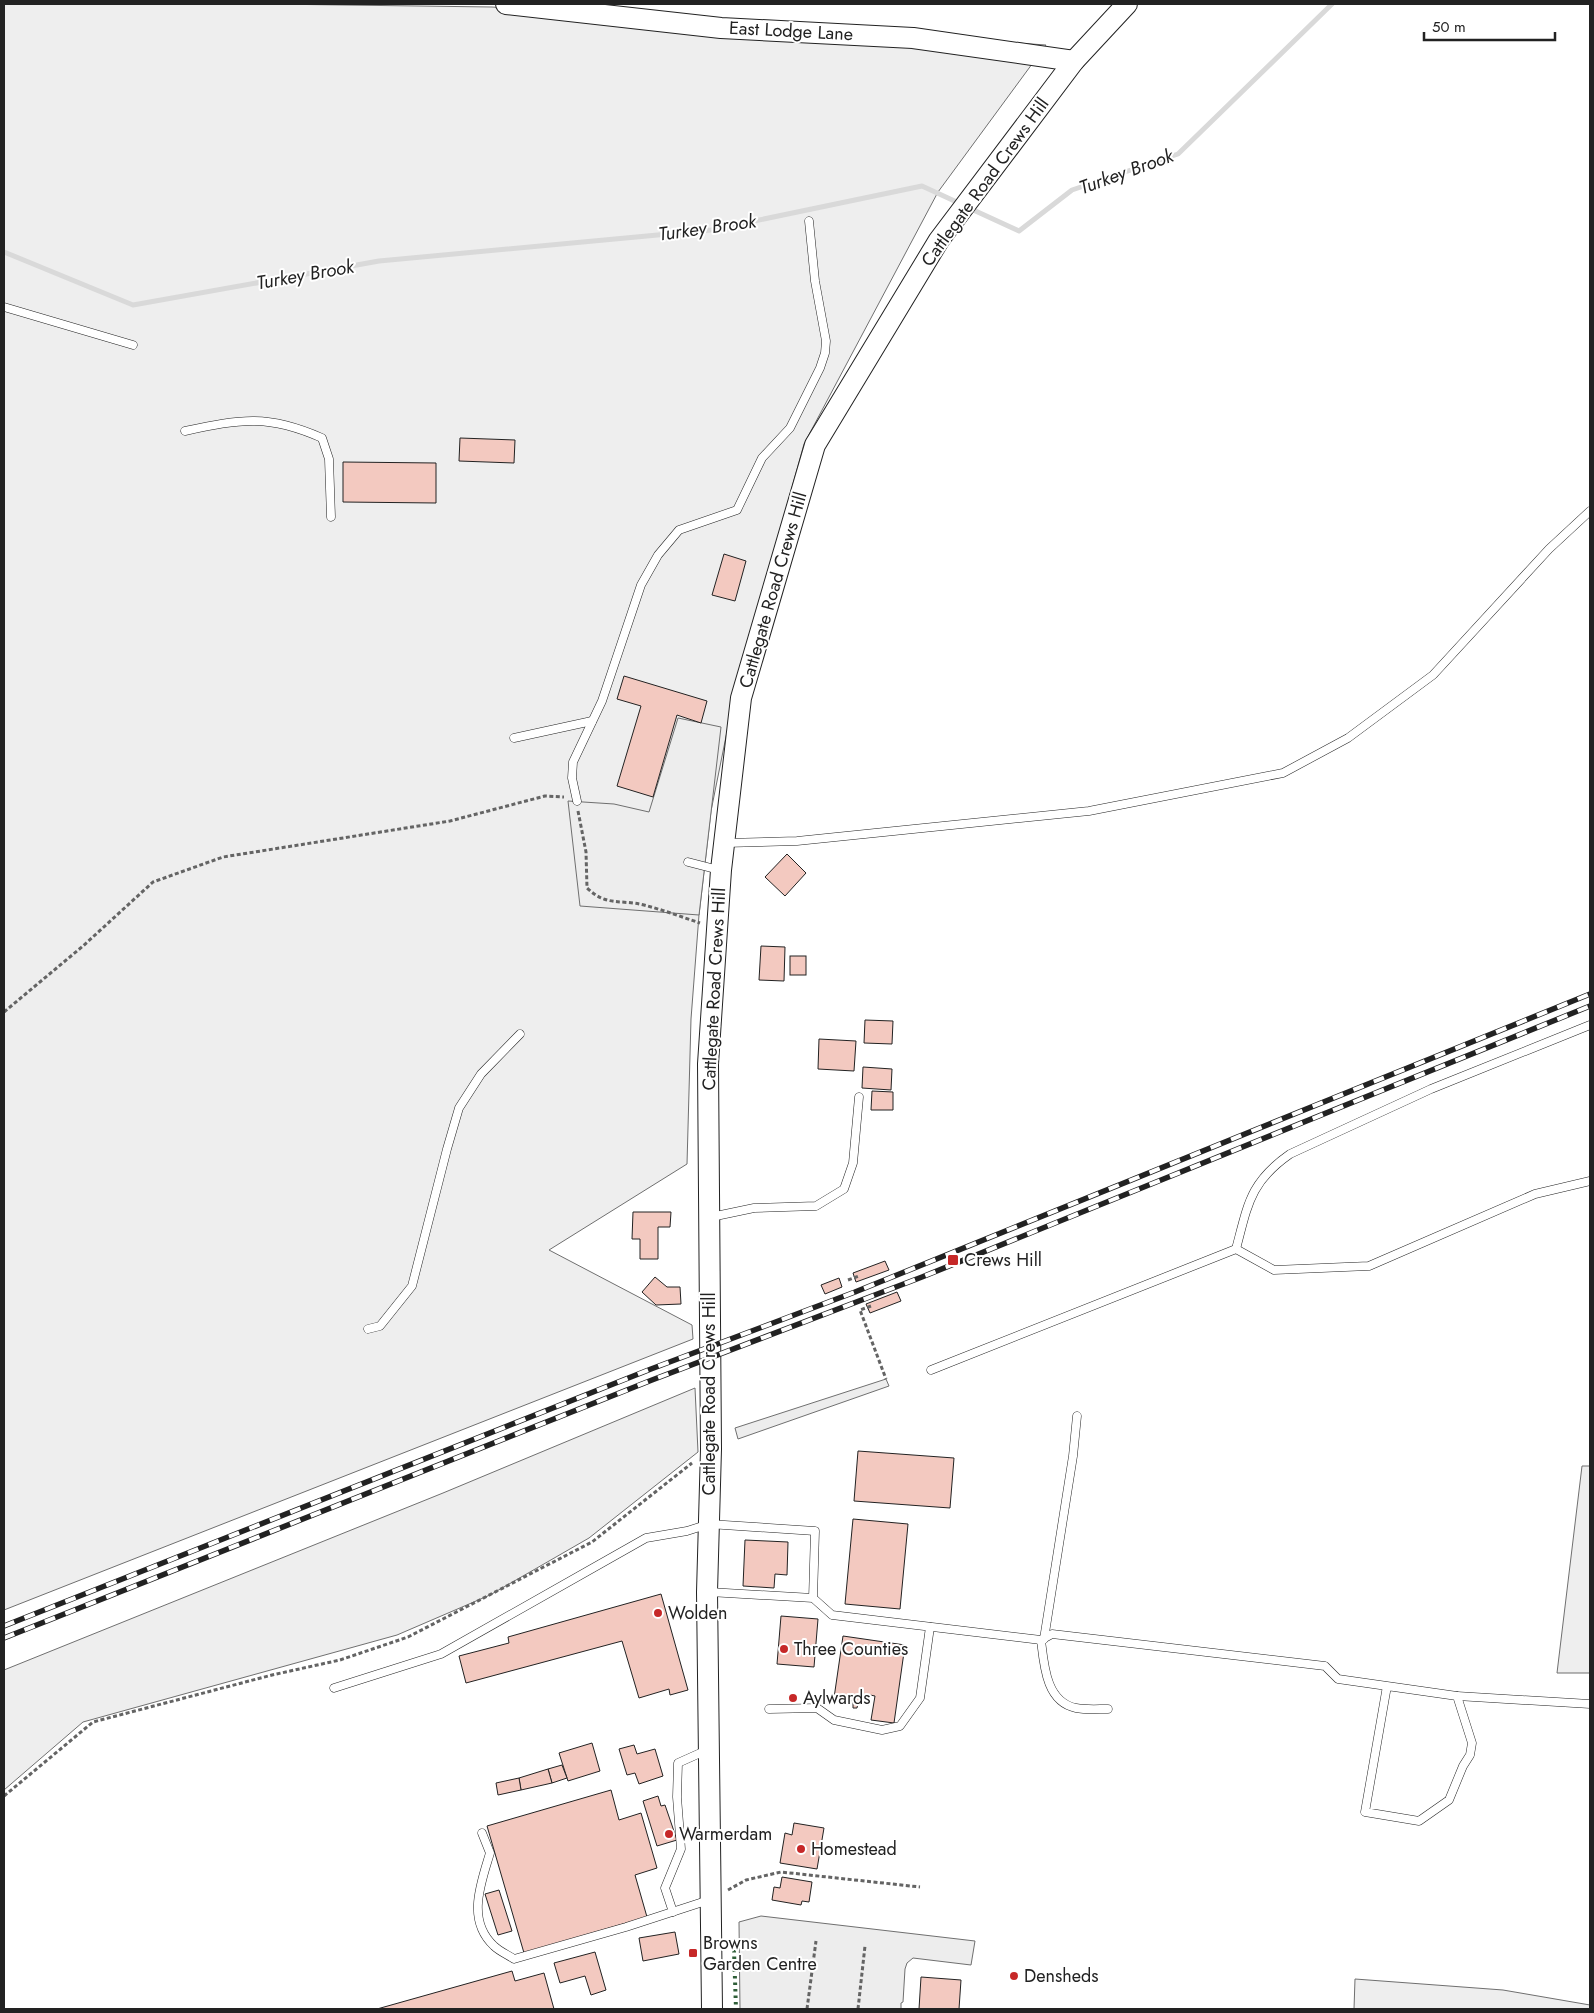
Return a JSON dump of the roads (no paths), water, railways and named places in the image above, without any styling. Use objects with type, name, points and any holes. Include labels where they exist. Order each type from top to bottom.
[{"type":"street","name":"East Lodge Lane","points":[[506,4],[721,28],[913,38],[1074,61]]},
{"type":"street","name":"Cattlegate Road Crews Hill","points":[[712,2009],[707,1592],[710,1449],[708,1064],[721,870],[741,698],[815,445],[939,240],[1074,61],[1127,4]]},
{"type":"lane","points":[[577,801],[572,778],[572,762],[602,701],[641,585],[658,555],[678,530],[737,510],[755,469],[762,458],[790,428],[820,368],[826,341],[815,281],[809,221]]},
{"type":"lane","points":[[4,307],[133,345]]},
{"type":"lane","points":[[185,431],[233,421],[250,420],[288,424],[322,438],[329,459],[331,517]]},
{"type":"lane","points":[[725,843],[797,841],[1089,811],[1283,773],[1348,738],[1433,674],[1549,549],[1590,511]]},
{"type":"lane","points":[[514,738],[592,721]]},
{"type":"lane","points":[[688,862],[721,870]]},
{"type":"lane","points":[[1236,1249],[1249,1201],[1257,1185],[1272,1167],[1290,1154],[1431,1089],[1590,1025]]},
{"type":"lane","points":[[368,1329],[380,1326],[409,1290],[414,1280],[459,1108],[481,1074],[495,1057],[520,1034]]},
{"type":"lane","points":[[708,1217],[754,1208],[816,1206],[844,1189],[853,1164],[859,1097]]},
{"type":"lane","points":[[1236,1249],[1274,1270],[1369,1266],[1535,1194],[1590,1181]]},
{"type":"lane","points":[[931,1370],[1236,1249]]},
{"type":"lane","points":[[1077,1416],[1073,1456],[1042,1639],[1048,1678],[1054,1694],[1062,1703],[1076,1708],[1108,1709]]},
{"type":"lane","points":[[334,1688],[441,1654],[646,1538],[687,1531],[709,1524],[815,1531],[813,1598]]},
{"type":"lane","points":[[707,1592],[813,1598],[832,1615],[930,1627],[1042,1639],[1052,1634],[1325,1666],[1338,1679],[1457,1696],[1590,1704]]},
{"type":"lane","points":[[769,1709],[816,1708],[834,1720],[882,1730],[900,1726],[920,1698],[930,1627]]},
{"type":"lane","points":[[1387,1686],[1365,1812],[1419,1821],[1449,1800],[1463,1766],[1470,1755],[1472,1744],[1457,1696]]},
{"type":"lane","points":[[673,1912],[665,1888],[681,1849],[677,1797],[678,1763],[709,1749]]},
{"type":"lane","points":[[482,1833],[490,1853],[479,1883],[477,1906],[482,1930],[494,1946],[514,1959],[711,1900]]},
{"type":"waterway","name":"Turkey Brook","points":[[969,208],[1019,231],[1072,190],[1178,154],[1332,4]]},
{"type":"waterway","name":"Turkey Brook","points":[[4,252],[133,305],[379,261],[711,230],[922,186],[961,204]]},
{"type":"railway","points":[[4,1626],[651,1369],[855,1292],[1590,994]]},
{"type":"railway","points":[[4,1638],[652,1380],[922,1277],[1590,1006]]},
{"type":"place","name":"Crews Hill","points":[[953,1260]]},
{"type":"place","name":"Wolden","points":[[658,1613]]},
{"type":"place","name":"Three Counties","points":[[784,1649]]},
{"type":"place","name":"Aylwards","points":[[793,1698]]},
{"type":"place","name":"Warmerdam","points":[[669,1834]]},
{"type":"place","name":"Homestead","points":[[801,1849]]},
{"type":"place","name":"Browns Garden Centre","points":[[693,1953]]},
{"type":"place","name":"Densheds","points":[[1014,1976]]}]
